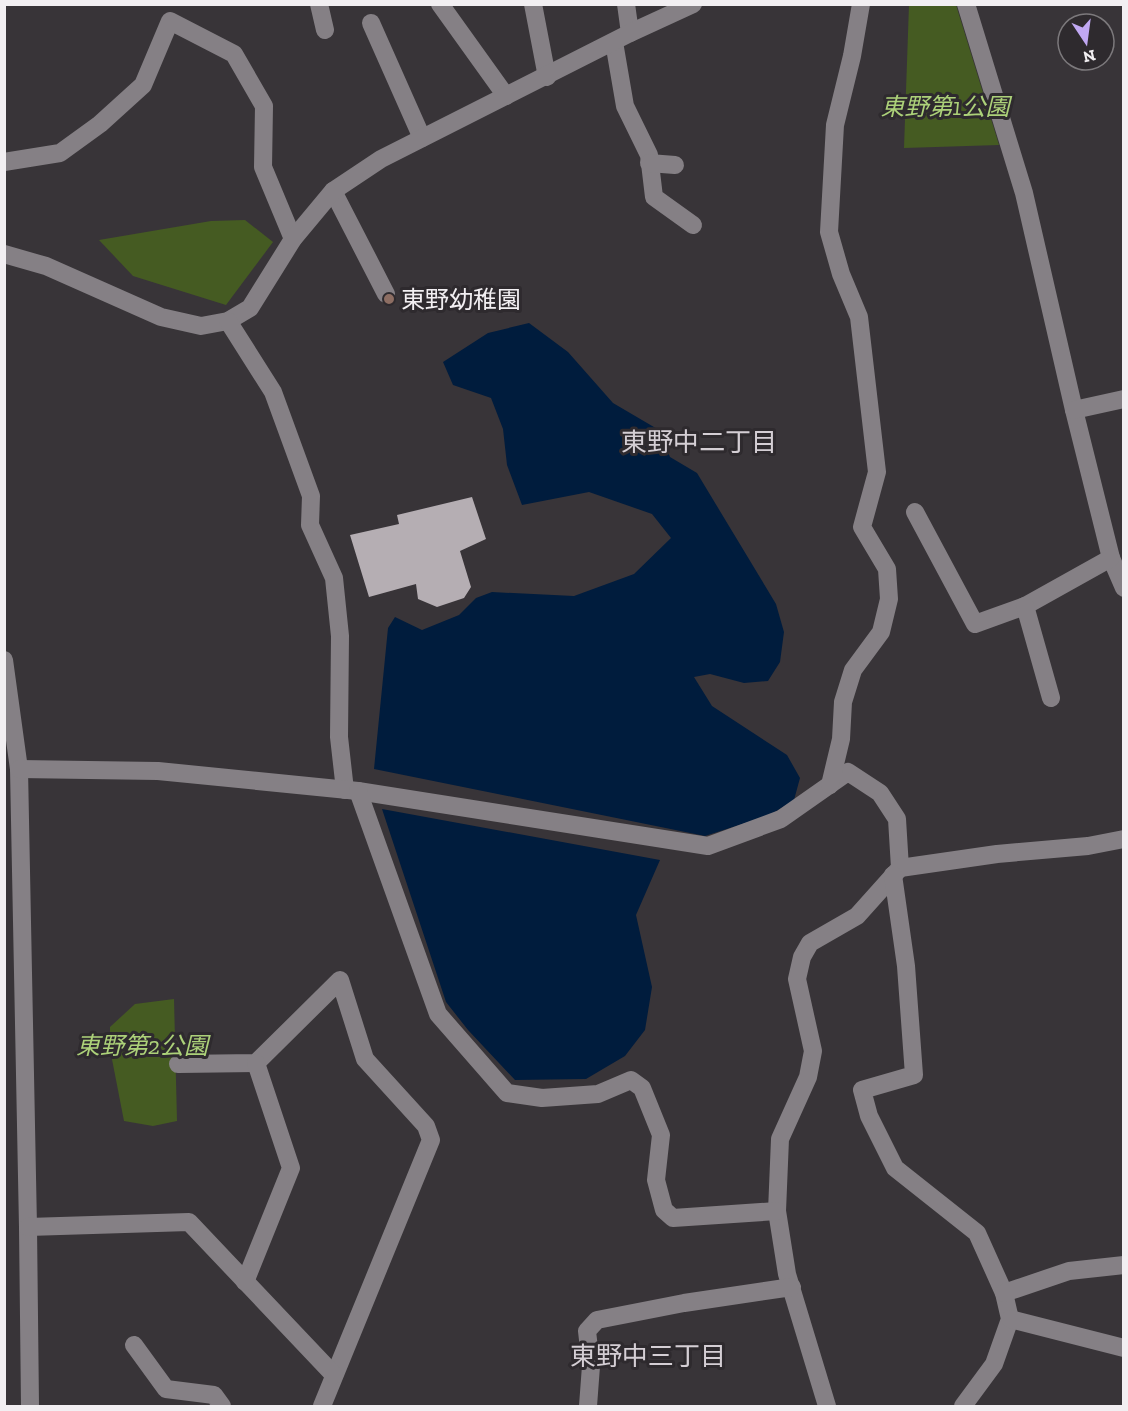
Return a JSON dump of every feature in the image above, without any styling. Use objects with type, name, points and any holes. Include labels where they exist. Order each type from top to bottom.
[{"type":"street","points":[[320,4],[325,30]]},
{"type":"street","points":[[440,4],[506,96]]},
{"type":"street","points":[[533,4],[547,77]]},
{"type":"street","points":[[626,4],[622,38],[625,106],[649,155],[654,197],[693,225]]},
{"type":"street","points":[[4,255],[46,266],[161,317],[201,326],[228,321],[250,308],[293,239],[333,191],[381,159],[693,4]]},
{"type":"street","points":[[830,785],[841,739],[843,702],[853,670],[881,632],[889,599],[887,569],[862,527],[877,472],[859,316],[841,274],[829,232],[835,124],[852,56],[861,4]]},
{"type":"street","points":[[966,4],[1024,193],[1074,411],[1111,558],[1124,588]]},
{"type":"street","points":[[4,162],[60,153],[100,123],[143,85],[170,21],[234,54],[264,106],[263,167],[293,239]]},
{"type":"street","points":[[371,23],[422,138]]},
{"type":"street","points":[[650,163],[675,165]]},
{"type":"street","points":[[333,191],[386,294]]},
{"type":"street","points":[[228,321],[273,392],[311,495],[310,525],[334,578],[340,636],[339,737],[351,791],[438,1014],[507,1094],[542,1098],[598,1094],[631,1080],[642,1088],[662,1135],[656,1179],[664,1210],[674,1218],[777,1211]]},
{"type":"street","points":[[1074,411],[1124,399]]},
{"type":"street","points":[[915,512],[975,624],[1025,606],[1111,558]]},
{"type":"street","points":[[1025,606],[1051,698]]},
{"type":"street","points":[[4,660],[19,769],[30,1407]]},
{"type":"street","points":[[19,769],[158,771],[351,791],[708,846],[781,819],[848,772],[880,793],[897,819],[896,871],[914,1075],[862,1090],[870,1116],[896,1168],[977,1233],[1004,1293],[1010,1319],[994,1364],[963,1407]]},
{"type":"street","points":[[827,1407],[787,1274],[777,1211],[780,1139],[808,1077],[813,1051],[797,979],[802,957],[810,943],[857,916],[896,871],[997,854],[1088,846],[1124,839]]},
{"type":"street","points":[[178,1064],[256,1063],[340,980],[366,1059],[426,1126],[431,1140],[322,1407]]},
{"type":"street","points":[[245,1282],[291,1168],[256,1063]]},
{"type":"street","points":[[28,1227],[189,1222],[334,1375]]},
{"type":"street","points":[[1004,1293],[1069,1271],[1124,1265]]},
{"type":"street","points":[[588,1407],[591,1366],[587,1331],[597,1320],[684,1302],[792,1287]]},
{"type":"street","points":[[1010,1319],[1124,1348]]},
{"type":"street","points":[[134,1345],[166,1389],[214,1395],[222,1407]]},
{"type":"green space","name":"東野第1公園","points":[[909,5],[956,5],[999,145],[904,148]]},
{"type":"green space","points":[[245,220],[273,242],[226,305],[133,276],[99,240],[211,221]]},
{"type":"green space","name":"東野第2公園","points":[[174,999],[177,1121],[153,1126],[124,1121],[110,1049],[110,1027],[135,1004]]},
{"type":"water","points":[[529,323],[568,352],[613,403],[659,430],[670,457],[697,473],[776,604],[784,632],[780,662],[768,681],[744,683],[710,674],[694,677],[712,706],[787,755],[800,778],[794,800],[770,815],[705,836],[374,769],[388,628],[395,617],[422,630],[459,615],[476,598],[492,592],[574,596],[634,574],[671,538],[652,514],[589,492],[522,505],[507,465],[503,429],[491,398],[453,385],[443,362],[488,333]]},
{"type":"water","points":[[382,809],[660,860],[636,915],[652,987],[645,1030],[625,1056],[586,1079],[515,1080],[468,1030],[446,1002]]},
{"type":"building","points":[[472,497],[486,539],[460,551],[471,587],[464,598],[437,607],[418,599],[416,584],[369,597],[350,535],[399,524],[397,515]]},
{"type":"place","name":"東野幼稚園","points":[[389,299]]},
{"type":"district","name":"東野中二丁目","points":[[699,442]]},
{"type":"district","name":"東野中三丁目","points":[[648,1356]]}]
